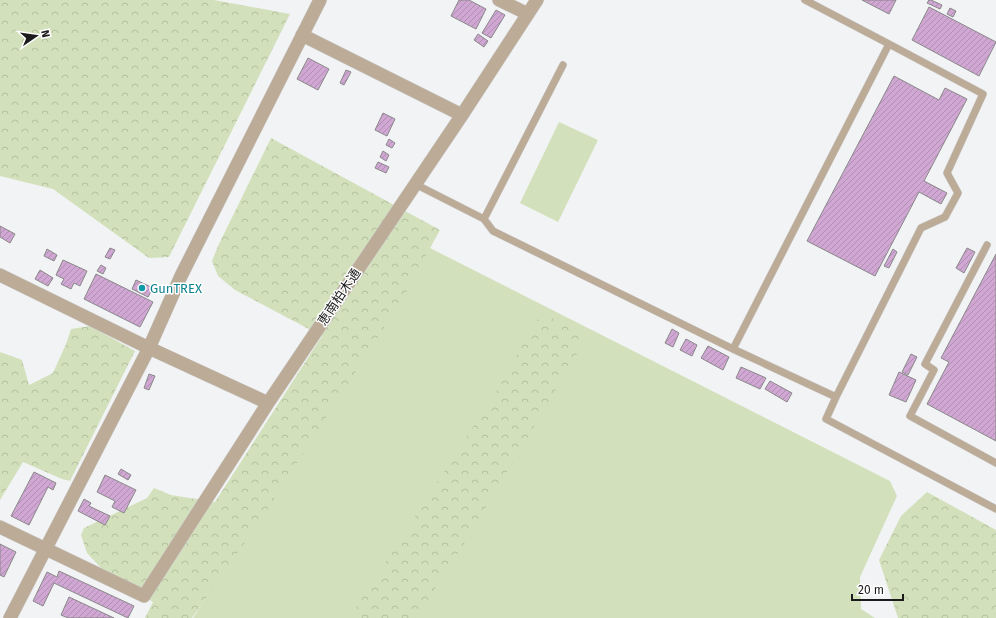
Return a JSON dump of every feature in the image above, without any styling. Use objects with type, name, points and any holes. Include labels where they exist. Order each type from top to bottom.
[{"type":"street","points":[[10,618],[149,348],[181,276],[320,0]]},
{"type":"street","points":[[499,0],[528,14]]},
{"type":"street","name":"恵南柏木通","points":[[46,550],[144,596],[268,403],[462,116],[537,0]]},
{"type":"street","points":[[302,35],[462,116]]},
{"type":"street","points":[[0,275],[149,348],[268,403]]},
{"type":"street","points":[[0,527],[46,550]]},
{"type":"lane","points":[[805,0],[983,94],[947,174],[958,193],[945,216],[921,228],[826,419],[996,509]]},
{"type":"lane","points":[[733,349],[889,44]]},
{"type":"lane","points":[[484,219],[563,65]]},
{"type":"lane","points":[[415,184],[484,219],[492,231],[733,349],[836,397]]},
{"type":"lane","points":[[987,245],[926,364],[934,370],[910,416],[996,463]]},
{"type":"green space","points":[[0,0],[214,0],[290,14],[169,257],[149,258],[53,189],[0,176]]},
{"type":"green space","points":[[559,122],[598,140],[558,222],[520,203]]},
{"type":"green space","points":[[271,138],[440,230],[403,298],[260,521],[192,618],[145,618],[153,602],[101,568],[87,553],[81,535],[84,528],[147,498],[154,488],[171,495],[215,502],[322,336],[235,290],[218,276],[212,261]]},
{"type":"green space","points":[[428,247],[890,481],[897,496],[860,577],[861,609],[875,618],[193,618]]},
{"type":"green space","points":[[549,316],[585,338],[471,533],[416,618],[349,618],[501,384],[536,320]]},
{"type":"green space","points":[[90,326],[135,351],[70,481],[23,462],[0,500],[0,352],[22,360],[29,385],[53,373],[71,329]]},
{"type":"green space","points":[[927,492],[996,530],[996,618],[898,618],[879,560],[901,516]]},
{"type":"building","points":[[459,0],[469,0],[486,9],[476,29],[451,16]]},
{"type":"building","points":[[862,0],[896,0],[889,14]]},
{"type":"building","points":[[929,0],[942,5],[940,9],[927,3]]},
{"type":"building","points":[[929,7],[996,42],[979,76],[912,40]]},
{"type":"building","points":[[950,8],[956,11],[953,17],[947,14]]},
{"type":"building","points":[[496,10],[505,15],[491,38],[482,33]]},
{"type":"building","points":[[478,34],[488,41],[484,47],[474,40]]},
{"type":"building","points":[[308,58],[329,69],[318,90],[297,79]]},
{"type":"building","points":[[346,70],[351,72],[344,85],[340,83]]},
{"type":"building","points":[[894,76],[939,100],[945,88],[967,99],[924,181],[947,193],[941,204],[919,192],[875,276],[807,241]]},
{"type":"building","points":[[383,113],[395,119],[387,136],[375,130]]},
{"type":"building","points":[[389,139],[395,143],[392,148],[386,145]]},
{"type":"building","points":[[383,151],[389,155],[386,161],[380,157]]},
{"type":"building","points":[[378,162],[389,167],[386,173],[375,168]]},
{"type":"building","points":[[0,226],[15,234],[10,243],[0,237]]},
{"type":"building","points":[[110,248],[115,250],[110,259],[105,257]]},
{"type":"building","points":[[967,248],[975,252],[964,273],[956,268]]},
{"type":"building","points":[[47,249],[57,255],[54,261],[44,256]]},
{"type":"building","points":[[893,249],[897,252],[889,268],[884,266]]},
{"type":"building","points":[[996,254],[996,441],[927,404],[949,362],[941,358]]},
{"type":"building","points":[[63,260],[87,271],[80,286],[74,283],[71,289],[61,284],[64,279],[56,275]]},
{"type":"building","points":[[101,265],[106,268],[103,274],[97,271]]},
{"type":"building","points":[[40,270],[53,278],[48,286],[35,279]]},
{"type":"building","points":[[96,274],[153,302],[140,327],[84,299]]},
{"type":"building","name":"GunTREX","points":[[136,280],[153,288],[148,297],[132,289]]},
{"type":"building","points":[[672,329],[679,333],[673,347],[665,343]]},
{"type":"building","points":[[686,339],[697,345],[692,356],[680,350]]},
{"type":"building","points":[[708,346],[729,357],[723,370],[701,358]]},
{"type":"building","points":[[911,354],[917,357],[908,375],[902,372]]},
{"type":"building","points":[[741,367],[766,378],[760,389],[736,378]]},
{"type":"building","points":[[899,372],[916,380],[906,402],[889,395]]},
{"type":"building","points":[[149,374],[155,376],[149,390],[144,388]]},
{"type":"building","points":[[770,381],[792,393],[787,402],[765,389]]},
{"type":"building","points":[[121,469],[131,475],[128,480],[118,474]]},
{"type":"building","points":[[34,472],[56,483],[53,490],[48,487],[29,525],[11,516]]},
{"type":"building","points":[[105,475],[136,490],[124,513],[112,507],[115,501],[97,492]]},
{"type":"building","points":[[84,499],[91,503],[89,506],[110,516],[105,525],[78,511]]},
{"type":"building","points":[[0,544],[16,552],[4,577],[0,575]]},
{"type":"building","points":[[59,571],[134,606],[128,618],[54,583],[43,606],[33,601],[47,572],[57,577]]},
{"type":"building","points":[[69,597],[114,618],[68,618],[61,615]]},
{"type":"place","name":"GunTREX","points":[[142,288]]}]
